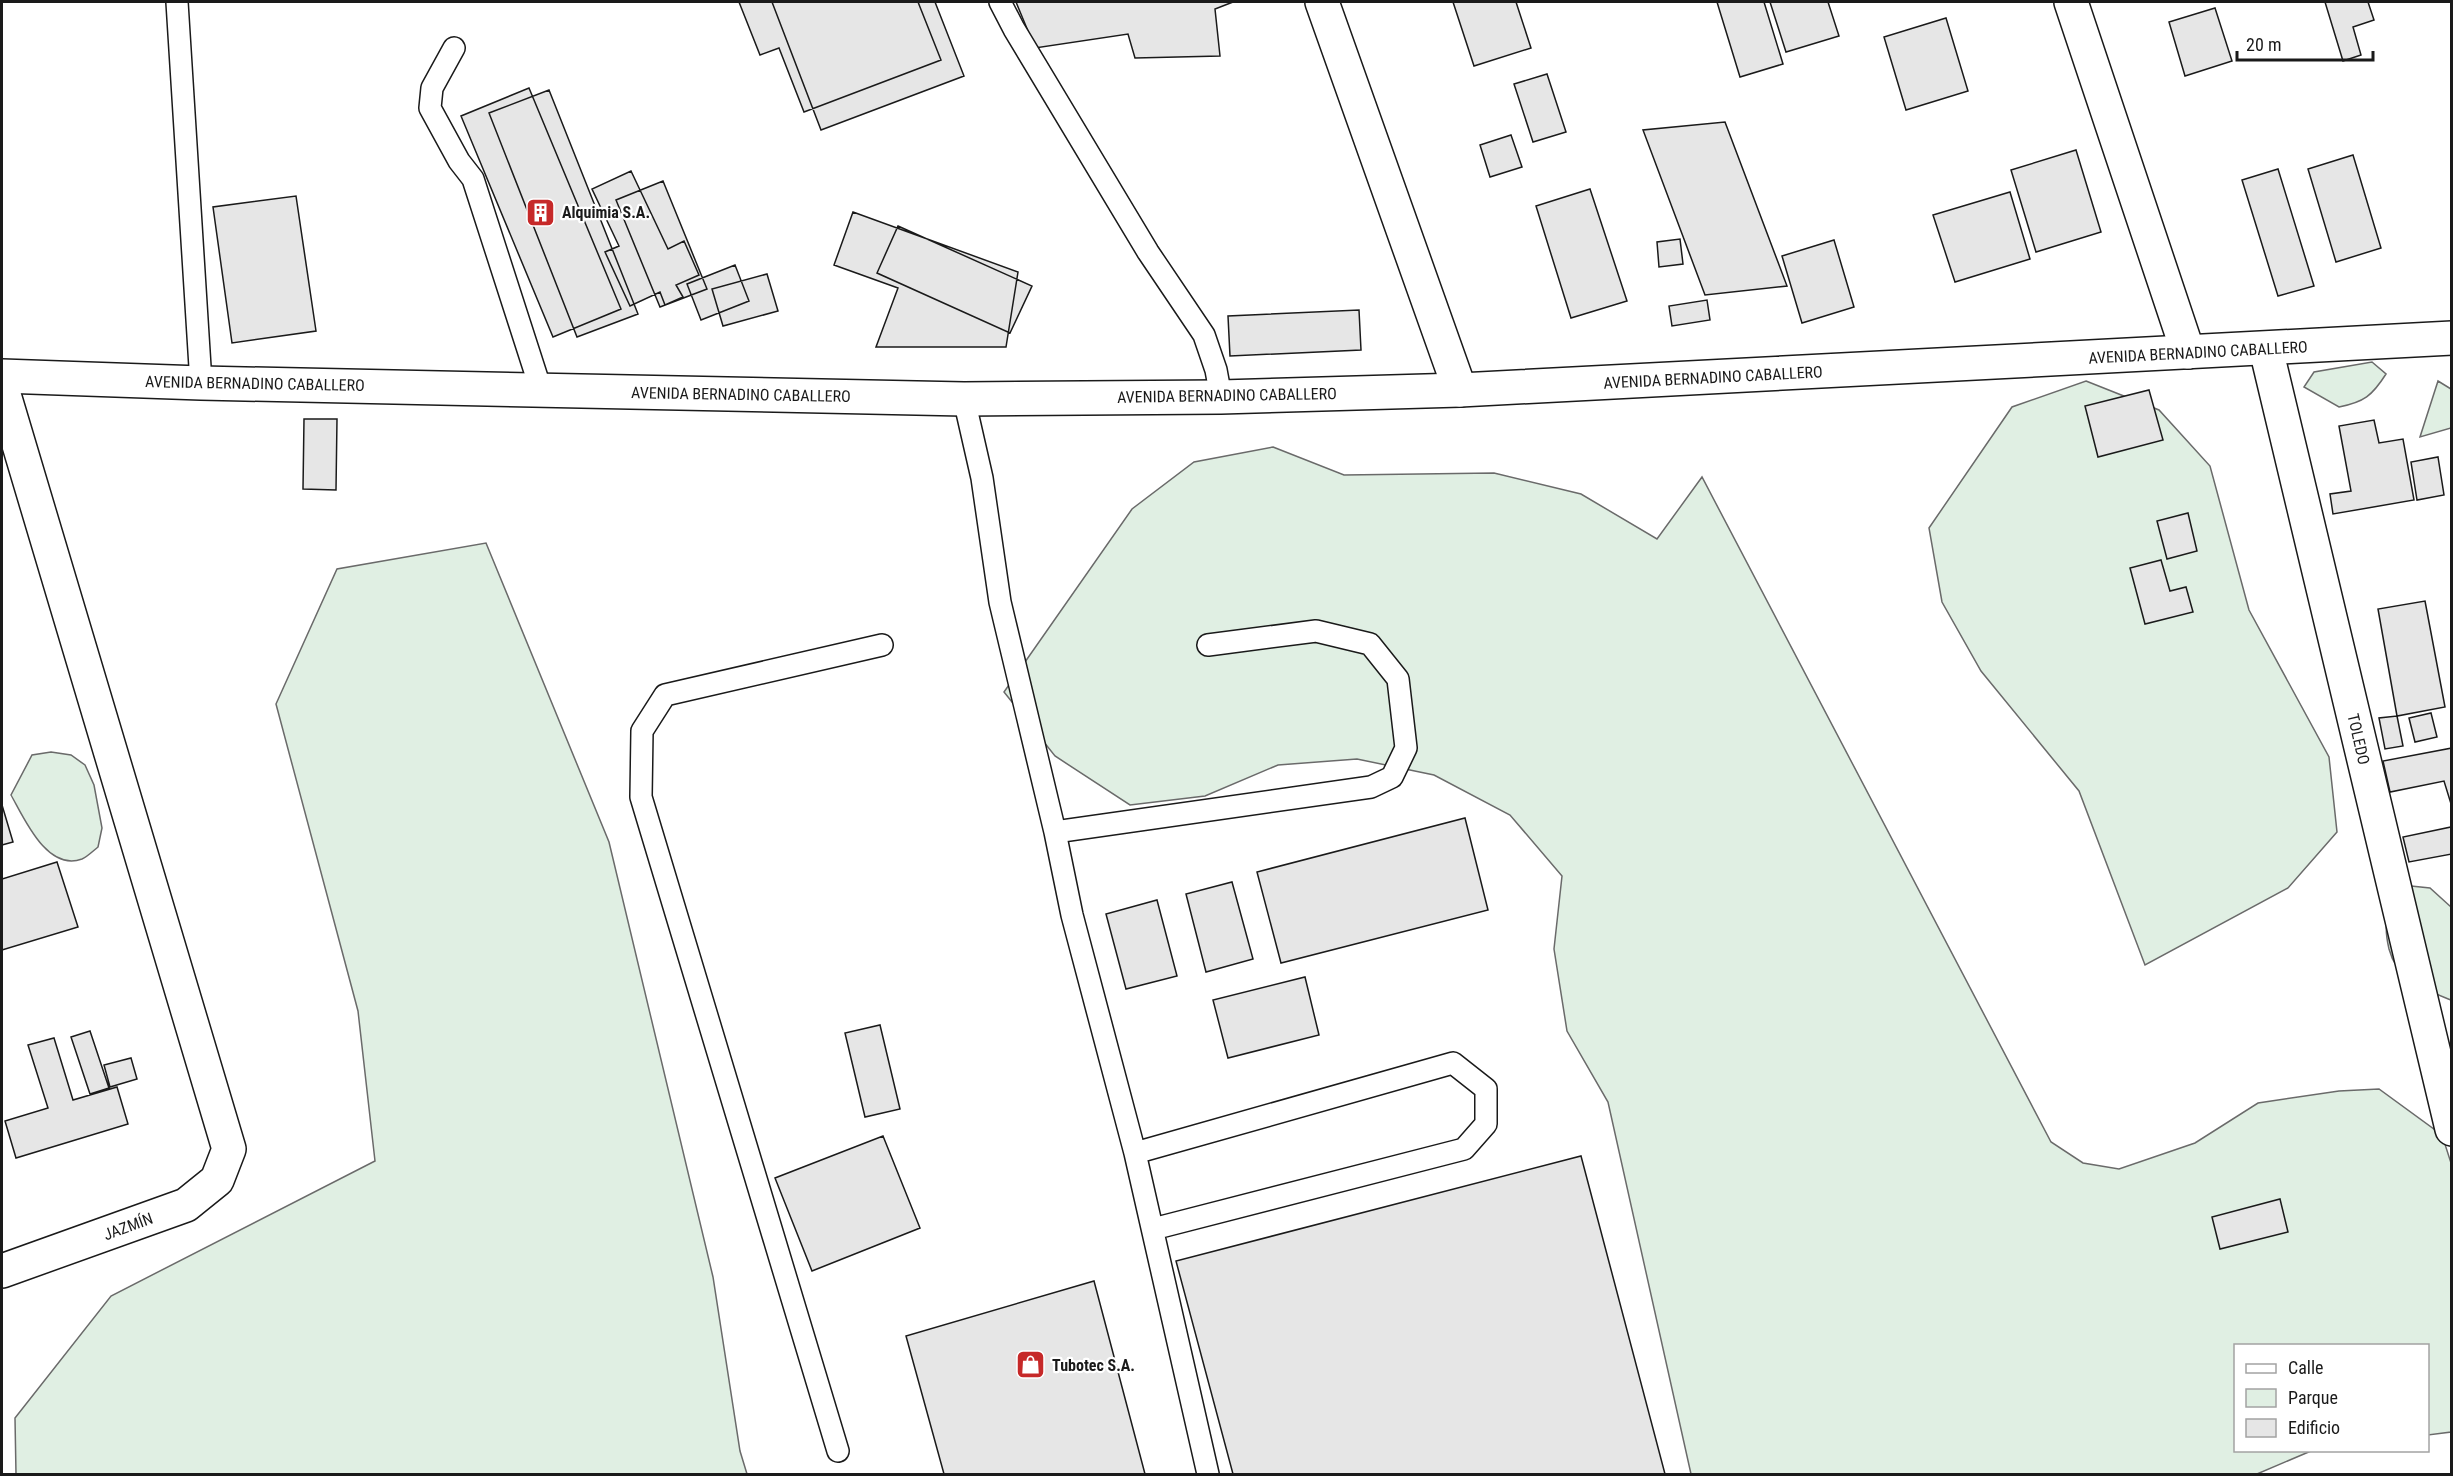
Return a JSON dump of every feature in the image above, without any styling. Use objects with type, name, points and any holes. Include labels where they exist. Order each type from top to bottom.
[{"type":"street","points":[[1322,2],[1460,390]]},
{"type":"street","points":[[2071,2],[2188,352]]},
{"type":"street","name":"AVENIDA BERNADINO CABALLERO","points":[[2,376],[964,399],[1221,397],[1460,390],[2451,338]]},
{"type":"street","name":"TOLEDO","points":[[2266,349],[2451,1129]]},
{"type":"street","name":"JAZMÍN","points":[[2,388],[229,1149],[218,1180],[186,1205],[2,1271]]},
{"type":"lane","points":[[177,2],[201,382]]},
{"type":"lane","points":[[1000,2],[1148,252],[1204,335],[1216,370],[1221,397]]},
{"type":"lane","points":[[453,48],[432,88],[430,108],[459,161],[473,179],[541,390]]},
{"type":"lane","points":[[964,399],[982,478],[1000,602],[1072,915],[1135,1153],[1208,1474]]},
{"type":"lane","points":[[1054,832],[1371,787],[1392,777],[1406,748],[1398,679],[1370,644],[1316,631],[1208,645]]},
{"type":"lane","points":[[838,1451],[641,797],[642,732],[665,695],[882,645]]},
{"type":"lane","points":[[1135,1153],[1453,1063],[1486,1089],[1486,1124],[1464,1149],[1153,1229]]},
{"type":"green space","points":[[2372,362],[2386,374],[2372,393],[2355,403],[2339,407],[2304,387],[2314,372]]},
{"type":"green space","points":[[2086,381],[2159,410],[2210,466],[2249,610],[2329,757],[2337,832],[2288,888],[2145,965],[2079,791],[1981,671],[1942,602],[1929,528],[2012,407]]},
{"type":"green space","points":[[2438,381],[2451,389],[2451,428],[2420,437]]},
{"type":"green space","points":[[1273,447],[1344,475],[1494,473],[1581,494],[1657,539],[1702,477],[2051,1142],[2083,1163],[2119,1169],[2195,1143],[2258,1103],[2339,1091],[2379,1089],[2442,1135],[2452,1166],[2451,1432],[2429,1435],[2429,1344],[2234,1344],[2234,1452],[2309,1452],[2257,1474],[1691,1474],[1608,1102],[1567,1031],[1554,949],[1562,876],[1510,815],[1434,775],[1357,759],[1278,765],[1205,796],[1130,805],[1055,756],[1004,692],[1132,509],[1194,462]]},
{"type":"green space","points":[[486,543],[609,842],[713,1277],[740,1451],[747,1474],[16,1474],[15,1418],[111,1296],[375,1161],[358,1011],[276,704],[337,569]]},
{"type":"green space","points":[[51,752],[71,755],[85,765],[94,785],[102,828],[98,847],[82,859],[69,861],[58,858],[48,851],[30,829],[11,795],[32,755]]},
{"type":"green space","points":[[2411,886],[2430,888],[2451,907],[2451,1000],[2422,987],[2405,976],[2398,969],[2389,949],[2387,921],[2394,907]]},
{"type":"building","points":[[739,2],[918,2],[941,60],[804,112],[779,48],[760,55]]},
{"type":"building","points":[[772,2],[935,2],[964,76],[821,130]]},
{"type":"building","points":[[1016,2],[1233,2],[1215,9],[1220,56],[1135,58],[1128,34],[1035,48]]},
{"type":"building","points":[[1453,2],[1516,2],[1531,48],[1474,66]]},
{"type":"building","points":[[1717,2],[1764,2],[1783,64],[1740,77]]},
{"type":"building","points":[[1770,2],[1828,2],[1839,36],[1786,52]]},
{"type":"building","points":[[2325,2],[2368,2],[2374,20],[2353,27],[2361,55],[2343,61]]},
{"type":"building","points":[[2215,8],[2232,61],[2185,76],[2169,22]]},
{"type":"building","points":[[1946,18],[1968,91],[1906,110],[1884,37]]},
{"type":"building","points":[[1547,74],[1566,132],[1533,142],[1514,84]]},
{"type":"building","name":"Alquimia S.A.","points":[[529,88],[621,309],[553,337],[461,116]]},
{"type":"building","name":"Alquimia S.A.","points":[[549,90],[638,314],[577,337],[489,113]]},
{"type":"building","points":[[1725,122],[1787,286],[1705,295],[1643,130]]},
{"type":"building","points":[[1511,135],[1522,167],[1490,177],[1480,145]]},
{"type":"building","points":[[2076,150],[2101,232],[2036,252],[2011,170]]},
{"type":"building","points":[[2353,155],[2381,248],[2336,262],[2308,169]]},
{"type":"building","points":[[2278,169],[2314,286],[2278,296],[2242,180]]},
{"type":"building","name":"Alquimia S.A.","points":[[631,171],[668,249],[684,241],[699,275],[676,285],[683,297],[665,305],[660,292],[630,306],[605,252],[619,246],[592,189]]},
{"type":"building","points":[[663,181],[707,289],[660,307],[616,200]]},
{"type":"building","points":[[1590,189],[1627,301],[1571,318],[1536,206]]},
{"type":"building","points":[[2010,192],[2030,259],[1955,282],[1933,215]]},
{"type":"building","points":[[296,196],[316,331],[232,343],[213,207]]},
{"type":"building","points":[[853,212],[1018,272],[1006,347],[876,347],[898,288],[834,265]]},
{"type":"building","points":[[898,226],[1032,286],[1010,333],[877,273]]},
{"type":"building","points":[[1680,239],[1683,264],[1659,267],[1657,242]]},
{"type":"building","points":[[1834,240],[1854,307],[1802,323],[1782,256]]},
{"type":"building","points":[[735,265],[749,301],[701,320],[687,284]]},
{"type":"building","points":[[767,274],[778,311],[723,326],[712,289]]},
{"type":"building","points":[[1707,300],[1710,320],[1672,326],[1669,306]]},
{"type":"building","points":[[1359,310],[1361,350],[1230,356],[1228,316]]},
{"type":"building","points":[[2149,390],[2163,440],[2098,457],[2085,406]]},
{"type":"building","points":[[304,419],[337,419],[336,490],[303,489]]},
{"type":"building","points":[[2374,420],[2379,443],[2403,439],[2414,500],[2333,514],[2330,494],[2351,491],[2339,426]]},
{"type":"building","points":[[2438,457],[2444,495],[2417,500],[2411,462]]},
{"type":"building","points":[[2188,513],[2197,551],[2167,559],[2157,521]]},
{"type":"building","points":[[2161,560],[2170,591],[2186,587],[2193,612],[2145,624],[2130,568]]},
{"type":"building","points":[[2425,601],[2445,707],[2397,716],[2378,609]]},
{"type":"building","points":[[2431,713],[2437,737],[2415,742],[2409,718]]},
{"type":"building","points":[[2397,716],[2403,746],[2385,749],[2379,718]]},
{"type":"building","points":[[2452,748],[2452,807],[2444,781],[2390,792],[2383,761]]},
{"type":"building","points":[[2,805],[13,842],[2,845]]},
{"type":"building","points":[[1465,818],[1488,910],[1281,963],[1257,872]]},
{"type":"building","points":[[2451,827],[2452,854],[2409,862],[2403,837]]},
{"type":"building","points":[[57,862],[78,927],[2,950],[2,879]]},
{"type":"building","points":[[1232,882],[1253,959],[1206,972],[1186,894]]},
{"type":"building","points":[[1157,900],[1177,976],[1126,989],[1106,914]]},
{"type":"building","points":[[1305,977],[1319,1035],[1228,1058],[1213,1000]]},
{"type":"building","points":[[880,1025],[900,1109],[865,1117],[845,1033]]},
{"type":"building","points":[[90,1031],[109,1088],[90,1094],[71,1037]]},
{"type":"building","points":[[54,1038],[73,1100],[117,1087],[128,1124],[16,1158],[5,1121],[48,1108],[28,1045]]},
{"type":"building","points":[[131,1058],[137,1079],[110,1087],[104,1065]]},
{"type":"building","points":[[883,1136],[920,1228],[812,1271],[775,1178]]},
{"type":"building","points":[[1581,1156],[1665,1474],[1233,1474],[1176,1261]]},
{"type":"building","points":[[2280,1199],[2288,1232],[2220,1249],[2212,1217]]},
{"type":"building","points":[[1094,1281],[1145,1474],[944,1474],[906,1336]]},
{"type":"place","name":"Alquimia S.A.","points":[[541,212]]},
{"type":"place","name":"Tubotec S.A.","points":[[1031,1365]]}]
